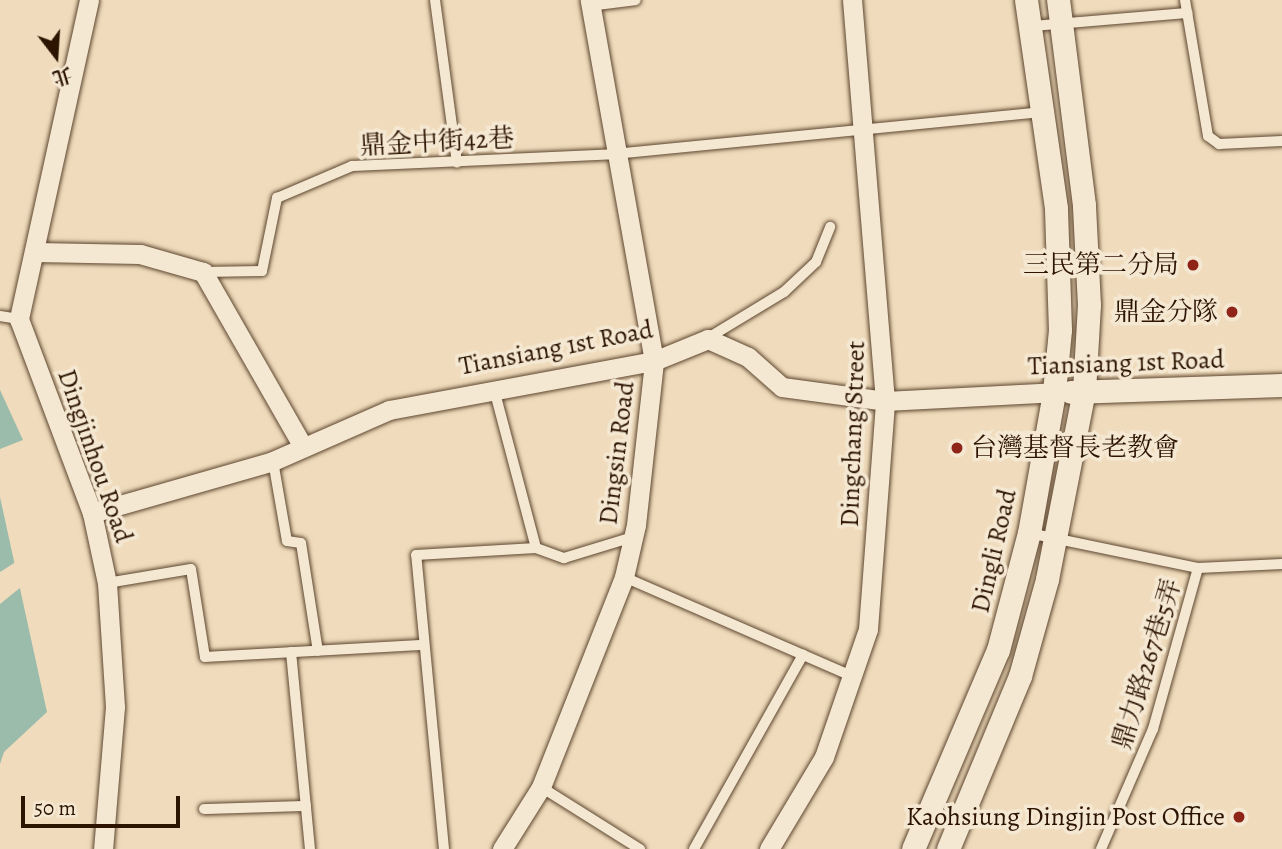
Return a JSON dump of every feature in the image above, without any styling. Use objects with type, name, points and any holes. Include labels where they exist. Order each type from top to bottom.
[{"type":"street","name":"Dingjinhou Road","points":[[89,0],[36,252],[10,318],[92,513],[107,583],[115,707],[103,849]]},
{"type":"street","name":"Dingchang Street","points":[[769,849],[824,757],[855,677],[868,629],[885,401],[852,0]]},
{"type":"street","name":"Dingli Road","points":[[913,849],[999,650],[1030,533],[1054,392],[1060,330],[1057,222],[1044,111],[1026,0]]},
{"type":"street","points":[[948,849],[1020,676],[1055,540],[1084,391],[1090,305],[1084,205],[1058,0]]},
{"type":"street","name":"Dingsin Road","points":[[502,849],[541,787],[624,577],[633,537],[654,361],[614,154],[590,3]]},
{"type":"street","points":[[36,252],[139,254],[203,272],[302,445]]},
{"type":"street","name":"Tiansiang 1st Road","points":[[92,513],[272,461],[302,445],[389,410],[494,388],[654,361],[708,339],[748,357],[782,387],[885,401],[1054,392],[1282,385]]},
{"type":"lane","points":[[435,0],[457,163]]},
{"type":"lane","points":[[590,3],[636,0]]},
{"type":"lane","points":[[1185,0],[1208,136],[1219,144],[1282,141]]},
{"type":"lane","points":[[1032,26],[1187,13]]},
{"type":"lane","name":"鼎金中街42巷","points":[[203,272],[262,271],[277,198],[352,166],[614,154],[1044,111]]},
{"type":"lane","points":[[708,339],[784,292],[816,262],[830,227]]},
{"type":"lane","points":[[494,388],[536,548]]},
{"type":"lane","points":[[272,461],[287,541],[301,543],[318,651]]},
{"type":"lane","points":[[1030,533],[1198,568],[1282,564]]},
{"type":"lane","points":[[444,849],[420,645],[416,555],[536,548],[564,558],[633,537]]},
{"type":"lane","name":"鼎力路267巷5弄","points":[[1101,849],[1153,729],[1198,568]]},
{"type":"lane","points":[[107,583],[191,569],[205,657],[420,645]]},
{"type":"lane","points":[[624,577],[855,677]]},
{"type":"lane","points":[[291,652],[310,849]]},
{"type":"lane","points":[[694,849],[803,655]]},
{"type":"lane","points":[[541,787],[640,849]]},
{"type":"lane","points":[[204,809],[306,806]]},
{"type":"shaded area","points":[[0,390],[23,440],[0,449]]},
{"type":"shaded area","points":[[0,497],[47,712],[4,752],[0,764]]},
{"type":"pier","points":[[19,560],[21,587],[0,604],[0,572]]},
{"type":"place","name":"三民第二分局","points":[[1193,265]]},
{"type":"place","name":"鼎金分隊","points":[[1232,312]]},
{"type":"place","name":"台灣基督長老教會","points":[[957,448]]},
{"type":"place","name":"Kaohsiung Dingjin Post Office","points":[[1239,817]]}]
